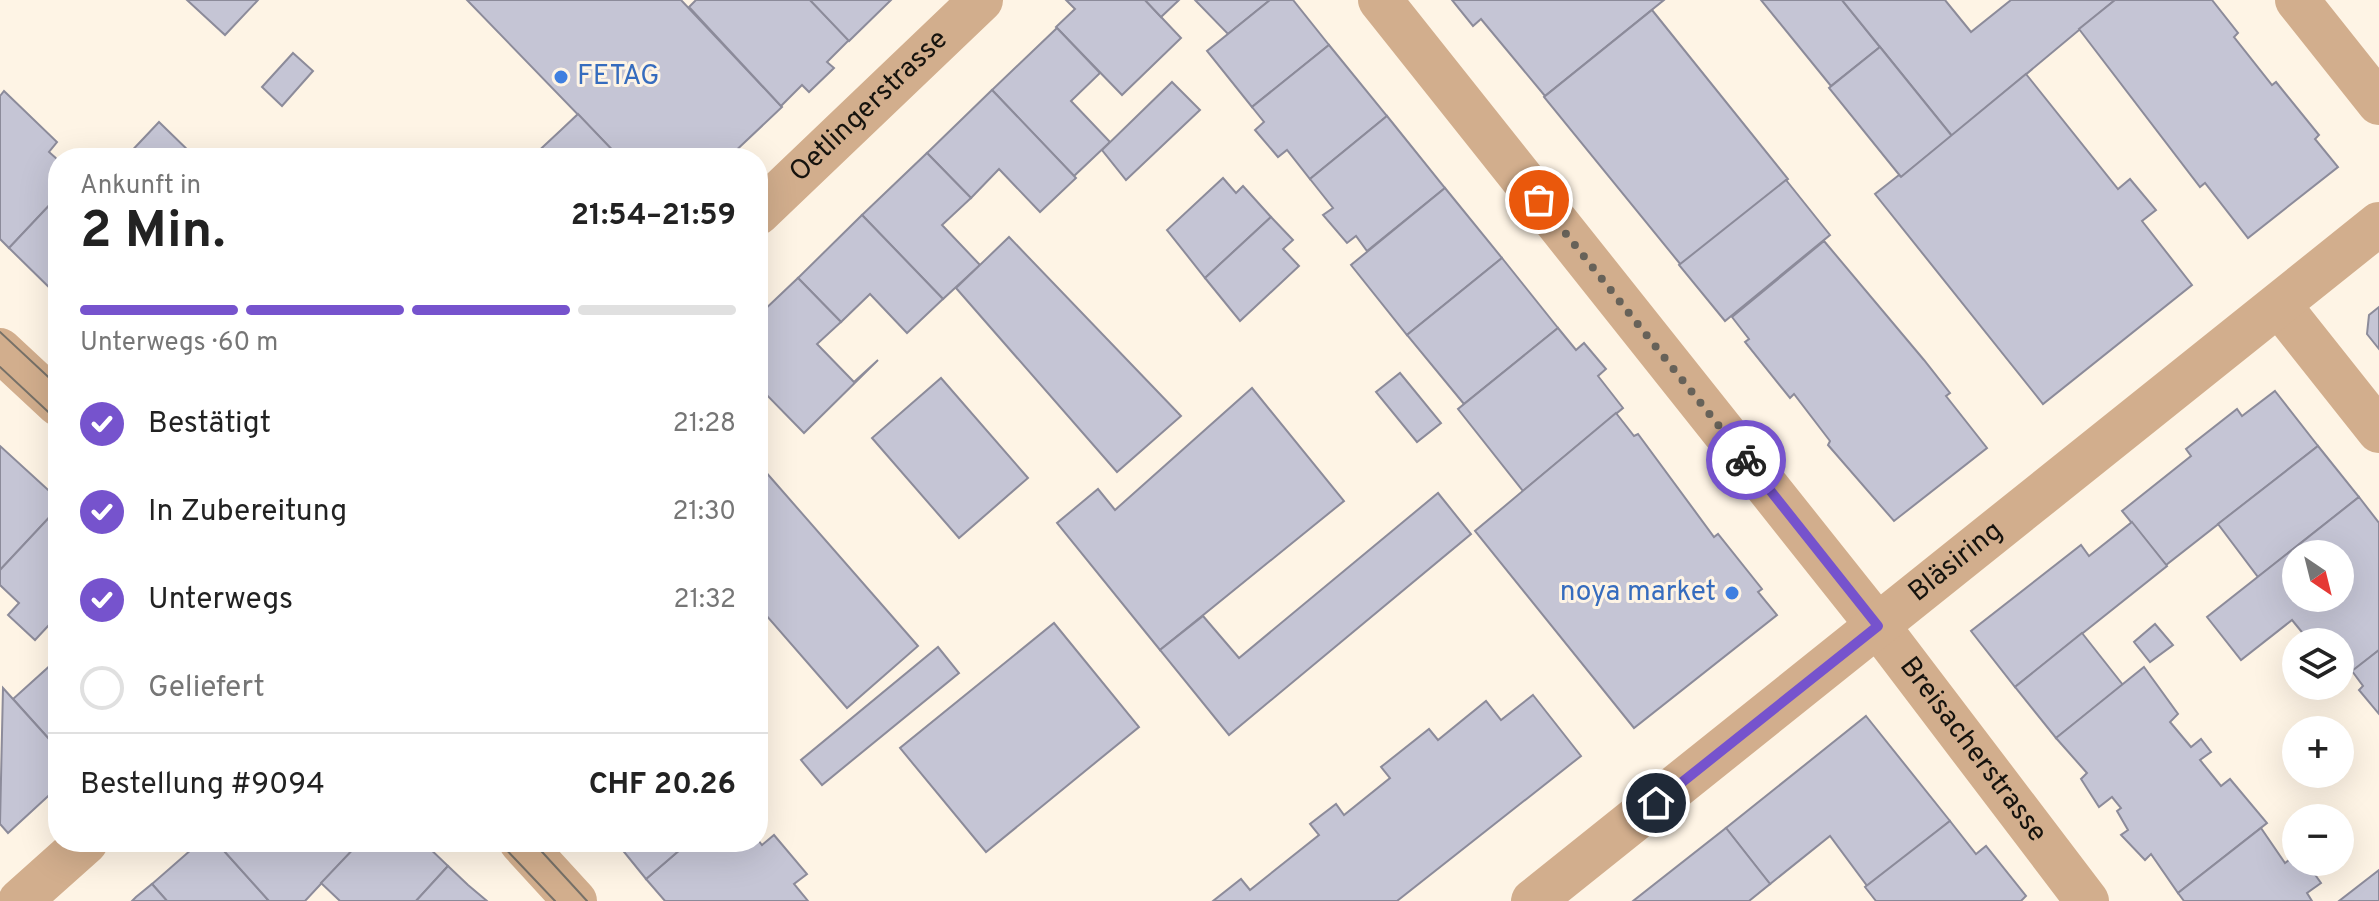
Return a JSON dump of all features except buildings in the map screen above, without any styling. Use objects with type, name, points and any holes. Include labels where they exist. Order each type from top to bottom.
[{"type":"street","name":"Oetlingerstrasse","points":[[768,203],[981,0]]},
{"type":"street","name":"Breisacherstrasse","points":[[1380,0],[1878,626],[2087,901]]},
{"type":"street","points":[[2297,0],[2379,103]]},
{"type":"street","name":"Bläsiring","points":[[1533,901],[2379,224]]},
{"type":"street","points":[[2279,305],[2379,431]]},
{"type":"street","points":[[0,350],[48,395]]},
{"type":"street","points":[[20,901],[75,852]]},
{"type":"street","points":[[530,852],[575,901]]},
{"type":"tram line","points":[[0,332],[48,377]]},
{"type":"tram line","points":[[0,367],[48,412]]},
{"type":"tram line","points":[[508,852],[555,901]]},
{"type":"tram line","points":[[542,852],[587,901]]},
{"type":"way so far","points":[[1539,200],[1746,460]]},
{"type":"place","name":"FETAG","points":[[561,77]]},
{"type":"place","name":"noya market","points":[[1732,593]]},
{"type":"route","points":[[1656,803],[1878,626],[1746,460]]}]
